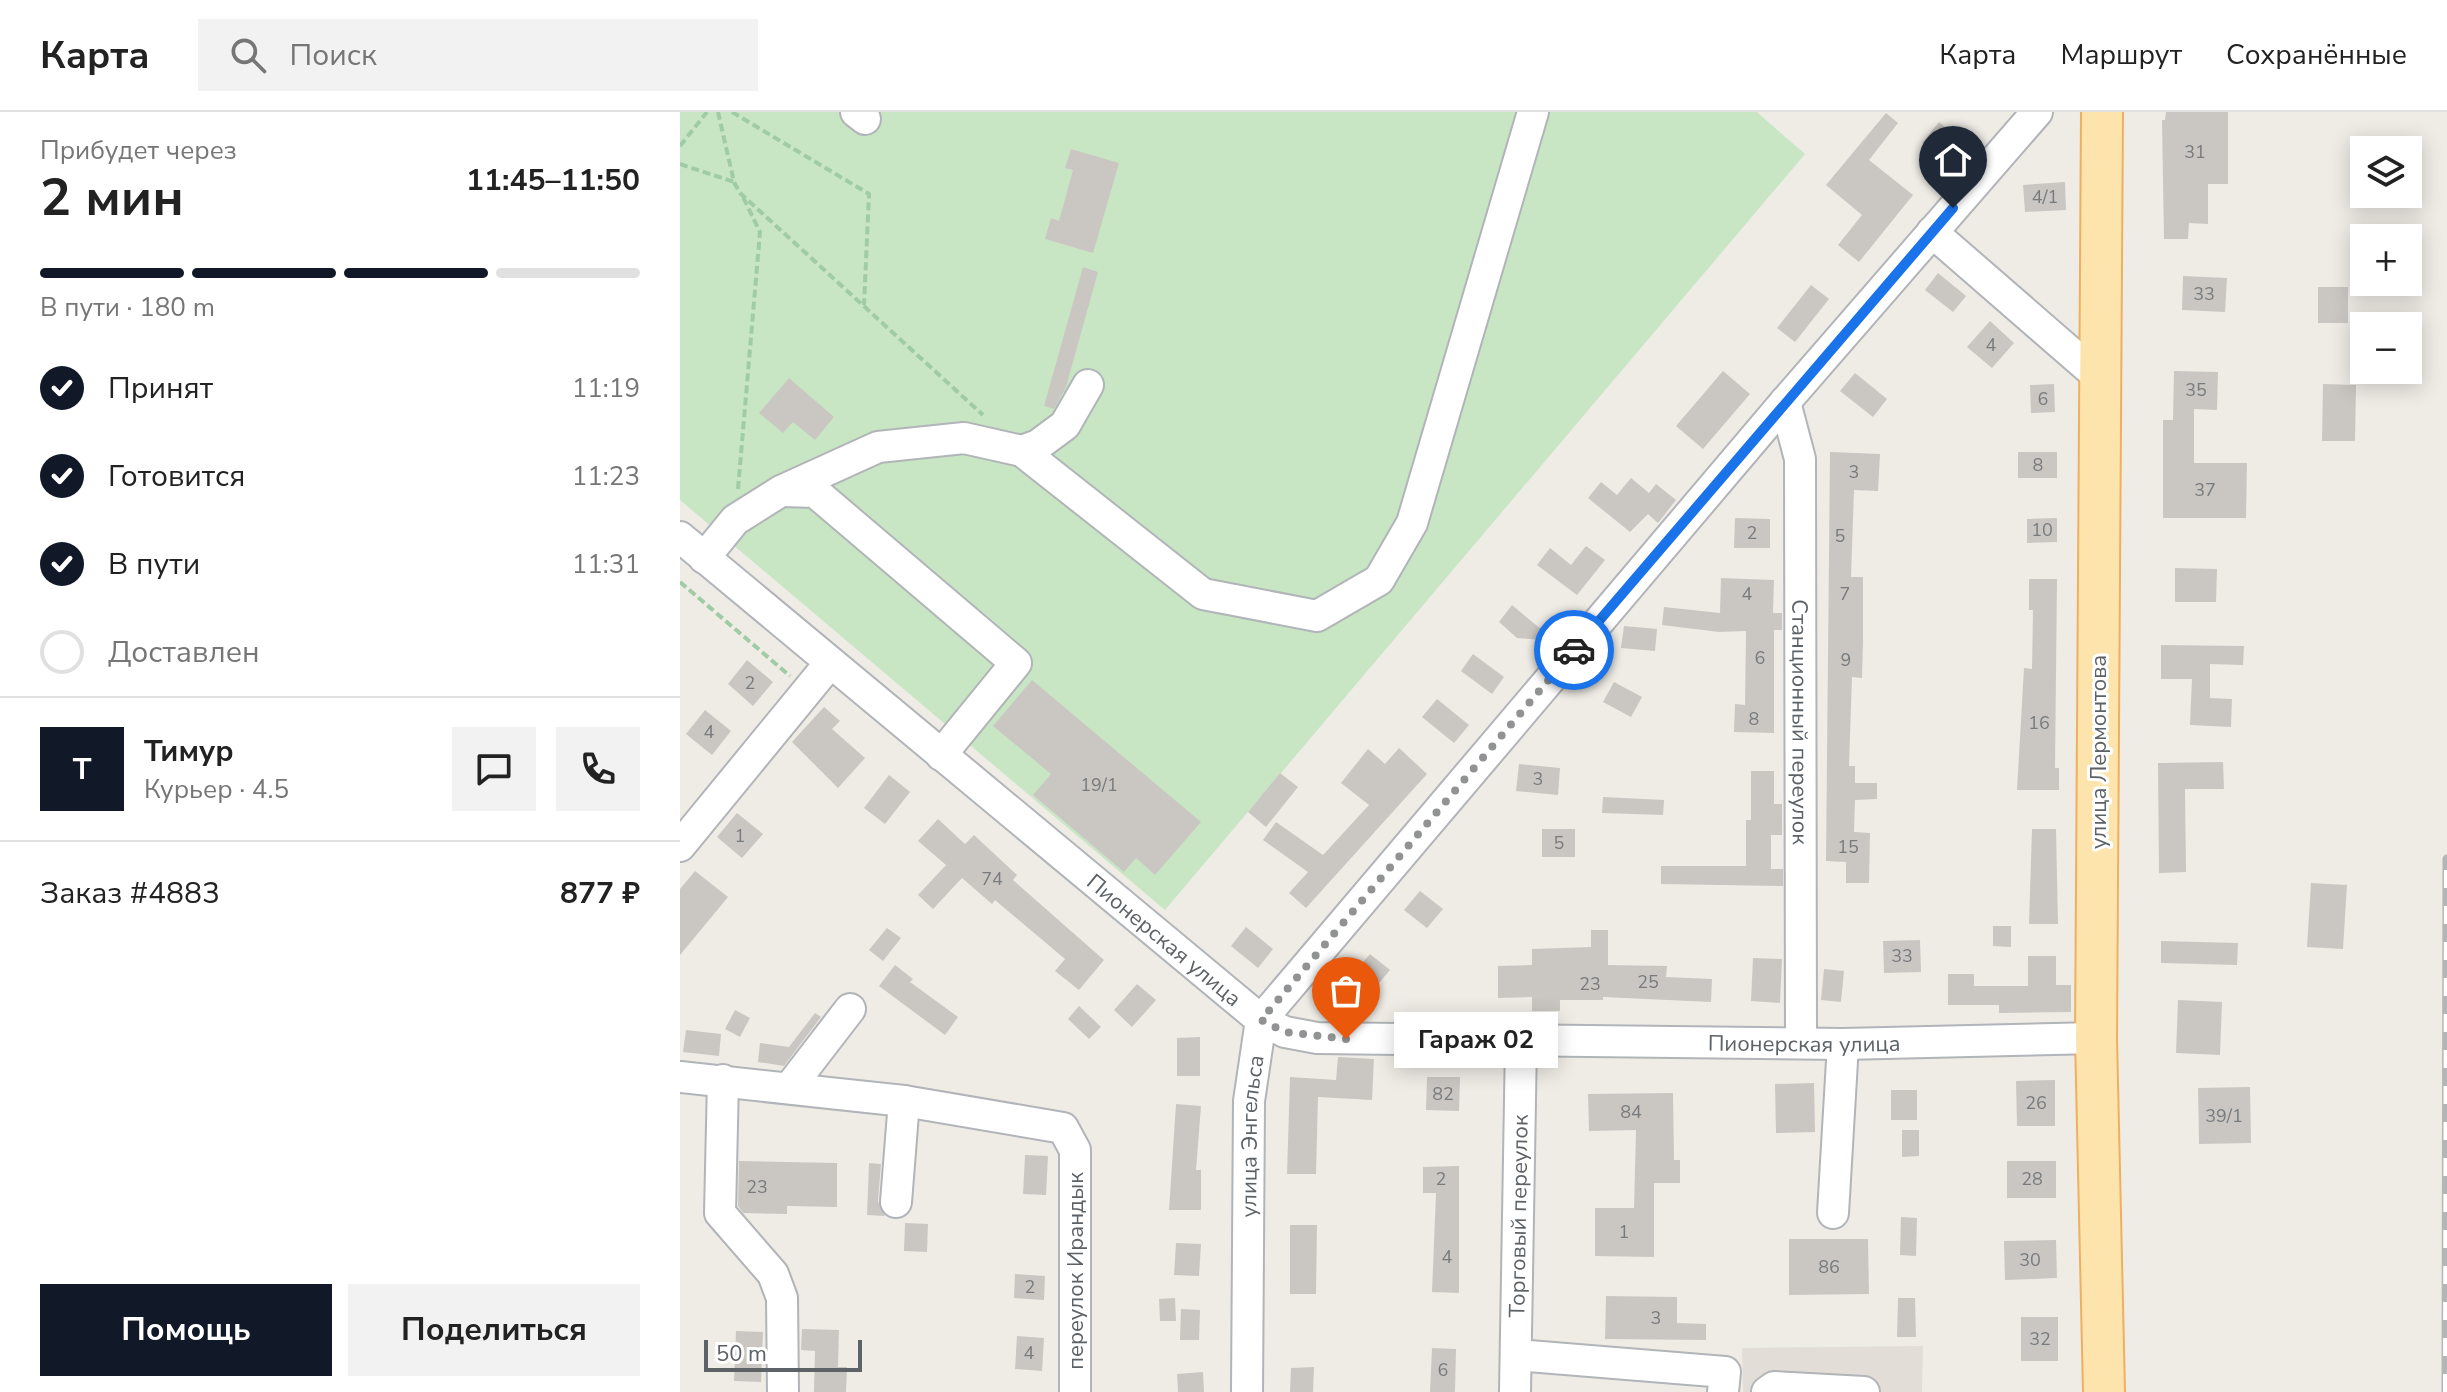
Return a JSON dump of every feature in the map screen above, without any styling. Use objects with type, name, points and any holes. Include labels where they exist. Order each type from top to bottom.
[{"type":"main road","name":"улица Лермонтова","points":[[2102,112],[2096,1038],[2104,1392]]},
{"type":"street","points":[[704,558],[735,520],[781,491],[878,447],[964,438],[1022,451],[1203,594],[1317,616],[1379,580],[1412,523],[1533,112]]},
{"type":"street","points":[[1261,1020],[1785,402],[2037,112]]},
{"type":"street","points":[[1932,232],[2100,378]]},
{"type":"street","points":[[1022,451],[1038,445],[1065,425],[1088,385]]},
{"type":"street","name":"Станционный переулок","points":[[1785,402],[1800,459],[1801,1043]]},
{"type":"street","points":[[781,491],[815,492],[1016,663],[941,755]]},
{"type":"street","name":"Пионерская улица","points":[[680,537],[1261,1020],[1285,1032],[1317,1038],[1843,1044],[2096,1038]]},
{"type":"street","points":[[680,846],[830,663]]},
{"type":"street","points":[[790,1087],[850,1009]]},
{"type":"street","name":"улица Энгельса","points":[[1247,1392],[1249,1101],[1261,1020]]},
{"type":"street","name":"Торговый переулок","points":[[1515,1392],[1521,1041]]},
{"type":"street","points":[[1833,1213],[1843,1044]]},
{"type":"street","points":[[680,1077],[904,1101],[896,1202]]},
{"type":"street","points":[[723,1080],[720,1213],[773,1274],[782,1298],[783,1392]]},
{"type":"street","name":"переулок Ирандык","points":[[904,1101],[1063,1128],[1075,1150],[1075,1392]]},
{"type":"street","points":[[1516,1355],[1725,1372],[1723,1392]]},
{"type":"street","points":[[1767,1392],[1774,1387],[1864,1392]]},
{"type":"path","points":[[680,146],[707,112]]},
{"type":"path","points":[[718,112],[734,182],[760,232],[735,520]]},
{"type":"path","points":[[732,112],[869,194],[864,305]]},
{"type":"path","points":[[680,164],[734,182]]},
{"type":"path","points":[[740,193],[988,420]]},
{"type":"path","points":[[680,582],[807,691]]},
{"type":"shaded area","points":[[1923,1346],[1922,1392],[1743,1392],[1742,1348]]},
{"type":"green space","points":[[680,112],[1757,112],[1805,154],[1165,910],[680,500]]},
{"type":"building","points":[[2166,112],[2228,112],[2228,184],[2208,184],[2208,224],[2189,223],[2188,239],[2164,239],[2162,120],[2165,120]]},
{"type":"building","points":[[1886,113],[1898,123],[1869,160],[1913,195],[1859,262],[1838,245],[1862,215],[1826,185]]},
{"type":"building","points":[[1939,122],[1960,139],[1942,160],[1922,143]]},
{"type":"building","points":[[1071,149],[1119,163],[1093,253],[1045,239],[1051,218],[1059,221],[1073,170],[1065,168]]},
{"type":"building","points":[[2065,182],[2066,210],[2025,212],[2023,185]]},
{"type":"building","points":[[1083,267],[1098,272],[1066,387],[1054,409],[1044,406]]},
{"type":"building","points":[[1938,273],[1966,296],[1953,312],[1925,290]]},
{"type":"building","points":[[2183,276],[2227,278],[2225,312],[2182,310]]},
{"type":"building","points":[[1811,285],[1829,299],[1795,342],[1777,328]]},
{"type":"building","points":[[2318,287],[2348,287],[2348,323],[2318,323]]},
{"type":"building","points":[[1990,321],[2014,343],[1992,368],[1967,347]]},
{"type":"building","points":[[1723,371],[1750,394],[1703,449],[1676,426]]},
{"type":"building","points":[[2174,371],[2218,372],[2217,410],[2194,409],[2194,463],[2247,463],[2246,518],[2163,518],[2163,420],[2173,420]]},
{"type":"building","points":[[1855,373],[1887,399],[1873,417],[1840,391]]},
{"type":"building","points":[[789,378],[834,417],[815,440],[793,422],[783,433],[759,413]]},
{"type":"building","points":[[2054,384],[2055,412],[2031,413],[2030,385]]},
{"type":"building","points":[[2323,384],[2356,385],[2355,441],[2322,441]]},
{"type":"building","points":[[1830,452],[1880,454],[1878,491],[1854,490],[1851,577],[1863,577],[1863,643],[1862,678],[1852,677],[1849,766],[1855,766],[1855,783],[1877,783],[1877,799],[1855,800],[1854,832],[1870,833],[1869,883],[1846,883],[1846,862],[1826,861]]},
{"type":"building","points":[[2018,452],[2057,452],[2057,478],[2018,478]]},
{"type":"building","points":[[1631,478],[1649,493],[1656,484],[1676,500],[1658,523],[1648,514],[1630,532],[1588,498],[1601,482],[1617,495]]},
{"type":"building","points":[[1735,518],[1770,519],[1770,548],[1734,548]]},
{"type":"building","points":[[2057,518],[2057,542],[2027,543],[2027,519]]},
{"type":"building","points":[[1586,546],[1605,560],[1577,595],[1537,565],[1550,548],[1571,565]]},
{"type":"building","points":[[2175,568],[2217,569],[2216,602],[2175,602]]},
{"type":"building","points":[[1721,578],[1774,580],[1773,613],[1782,613],[1782,630],[1774,630],[1774,733],[1734,732],[1735,704],[1745,705],[1746,631],[1719,632],[1662,625],[1664,607],[1720,613]]},
{"type":"building","points":[[2029,579],[2057,579],[2055,768],[2059,768],[2059,790],[2017,790],[2024,668],[2032,669],[2033,610],[2029,610]]},
{"type":"building","points":[[1512,605],[1555,641],[1517,638],[1499,622]]},
{"type":"building","points":[[1624,626],[1657,629],[1655,651],[1621,648]]},
{"type":"building","points":[[2161,645],[2244,646],[2243,665],[2210,664],[2210,698],[2232,699],[2231,727],[2190,725],[2192,679],[2161,679]]},
{"type":"building","points":[[1473,654],[1504,677],[1492,694],[1461,671]]},
{"type":"building","points":[[747,660],[773,682],[753,706],[728,684]]},
{"type":"building","points":[[1032,680],[1201,822],[1155,875],[1136,858],[1124,872],[1033,795],[1051,774],[993,726]]},
{"type":"building","points":[[1614,682],[1642,697],[1631,717],[1603,702]]},
{"type":"building","points":[[1437,699],[1469,725],[1454,743],[1422,717]]},
{"type":"building","points":[[824,707],[840,721],[832,729],[865,758],[838,788],[792,742]]},
{"type":"building","points":[[705,710],[731,731],[712,755],[686,734]]},
{"type":"building","points":[[1399,748],[1427,774],[1306,908],[1289,893],[1308,872],[1263,840],[1276,822],[1323,855],[1369,805],[1341,783],[1368,749],[1385,764]]},
{"type":"building","points":[[2223,762],[2224,789],[2185,789],[2186,872],[2159,873],[2158,763]]},
{"type":"building","points":[[1519,764],[1560,768],[1558,795],[1516,791]]},
{"type":"building","points":[[1751,771],[1774,771],[1774,804],[1782,804],[1782,835],[1771,835],[1771,869],[1783,869],[1783,886],[1661,884],[1661,866],[1746,866],[1746,820],[1751,820]]},
{"type":"building","points":[[1280,773],[1298,787],[1266,827],[1248,812]]},
{"type":"building","points":[[889,775],[910,792],[885,824],[864,808]]},
{"type":"building","points":[[1603,797],[1664,800],[1663,815],[1602,813]]},
{"type":"building","points":[[737,813],[763,834],[742,858],[717,837]]},
{"type":"building","points":[[938,819],[965,844],[974,835],[1017,875],[1013,880],[1104,960],[1079,990],[1055,971],[1065,959],[995,900],[992,904],[962,878],[933,909],[918,895],[946,865],[918,841]]},
{"type":"building","points":[[1542,829],[1575,829],[1575,857],[1542,857]]},
{"type":"building","points":[[2032,829],[2056,829],[2058,924],[2029,924]]},
{"type":"building","points":[[695,871],[728,897],[680,955],[680,889]]},
{"type":"building","points":[[2311,883],[2347,885],[2343,949],[2307,947]]},
{"type":"building","points":[[1420,891],[1443,909],[1427,928],[1404,910]]},
{"type":"building","points":[[1993,926],[2011,926],[2011,947],[1993,946]]},
{"type":"building","points":[[1246,927],[1273,949],[1258,968],[1231,946]]},
{"type":"building","points":[[887,928],[901,938],[883,961],[869,950]]},
{"type":"building","points":[[1591,930],[1608,930],[1608,965],[1667,966],[1666,977],[1712,979],[1711,1002],[1603,997],[1603,1000],[1560,1000],[1560,1011],[1532,1011],[1532,997],[1498,998],[1498,966],[1532,965],[1532,949],[1591,947]]},
{"type":"building","points":[[1920,940],[1921,972],[1884,973],[1883,941]]},
{"type":"building","points":[[2161,941],[2238,943],[2237,965],[2161,963]]},
{"type":"building","points":[[1370,954],[1390,970],[1367,997],[1347,981]]},
{"type":"building","points":[[2028,956],[2056,956],[2056,985],[2071,985],[2071,1012],[1999,1013],[1999,1005],[1948,1005],[1948,974],[1974,974],[1974,986],[2028,986]]},
{"type":"building","points":[[1753,958],[1782,959],[1780,1003],[1751,1001]]},
{"type":"building","points":[[895,965],[913,979],[910,982],[958,1017],[945,1035],[879,986]]},
{"type":"building","points":[[1824,969],[1844,971],[1841,1002],[1821,1000]]},
{"type":"building","points":[[1137,984],[1156,1000],[1132,1027],[1114,1010]]},
{"type":"building","points":[[2178,1000],[2222,1002],[2220,1055],[2176,1053]]},
{"type":"building","points":[[1079,1006],[1101,1027],[1089,1039],[1068,1019]]},
{"type":"building","points":[[735,1010],[750,1018],[740,1037],[725,1029]]},
{"type":"building","points":[[815,1013],[821,1017],[784,1066],[758,1062],[760,1043],[789,1047]]},
{"type":"building","points":[[686,1030],[721,1034],[719,1056],[683,1052]]},
{"type":"building","points":[[1200,1037],[1200,1076],[1177,1076],[1177,1038]]},
{"type":"building","points":[[1338,1057],[1374,1059],[1372,1100],[1318,1097],[1316,1174],[1287,1174],[1290,1077],[1336,1080]]},
{"type":"building","points":[[1427,1077],[1460,1077],[1459,1111],[1426,1110]]},
{"type":"building","points":[[2055,1080],[2055,1126],[2017,1126],[2016,1081]]},
{"type":"building","points":[[1814,1083],[1815,1132],[1776,1133],[1775,1084]]},
{"type":"building","points":[[2250,1087],[2251,1143],[2199,1144],[2198,1088]]},
{"type":"building","points":[[1891,1090],[1917,1090],[1917,1120],[1891,1120]]},
{"type":"building","points":[[1673,1093],[1674,1160],[1680,1160],[1680,1183],[1654,1183],[1654,1257],[1595,1256],[1595,1208],[1634,1208],[1636,1130],[1589,1131],[1588,1094]]},
{"type":"building","points":[[1176,1104],[1201,1106],[1196,1170],[1201,1170],[1201,1210],[1169,1210]]},
{"type":"building","points":[[1902,1130],[1919,1130],[1919,1156],[1902,1157]]},
{"type":"building","points":[[1025,1155],[1048,1156],[1046,1195],[1023,1194]]},
{"type":"building","points":[[739,1161],[837,1163],[837,1207],[787,1206],[787,1214],[743,1213],[738,1206]]},
{"type":"building","points":[[2007,1161],[2056,1161],[2056,1198],[2007,1198]]},
{"type":"building","points":[[869,1163],[881,1164],[878,1201],[885,1216],[867,1215]]},
{"type":"building","points":[[1459,1166],[1459,1293],[1432,1292],[1436,1193],[1423,1193],[1423,1167]]},
{"type":"building","points":[[1901,1217],[1917,1218],[1916,1256],[1900,1255]]},
{"type":"building","points":[[905,1223],[928,1224],[927,1252],[904,1251]]},
{"type":"building","points":[[1290,1225],[1317,1225],[1316,1294],[1290,1294]]},
{"type":"building","points":[[1789,1239],[1868,1239],[1869,1294],[1789,1295]]},
{"type":"building","points":[[2056,1240],[2057,1278],[2005,1280],[2004,1241]]},
{"type":"building","points":[[1176,1243],[1201,1244],[1199,1276],[1174,1275]]},
{"type":"building","points":[[1015,1274],[1045,1276],[1044,1300],[1014,1298]]},
{"type":"building","points":[[1606,1296],[1677,1297],[1677,1323],[1706,1324],[1706,1340],[1605,1339]]},
{"type":"building","points":[[1175,1298],[1176,1321],[1160,1321],[1159,1299]]},
{"type":"building","points":[[1898,1298],[1915,1298],[1916,1337],[1897,1337]]},
{"type":"building","points":[[1181,1309],[1200,1310],[1199,1340],[1180,1340]]},
{"type":"building","points":[[2021,1317],[2058,1317],[2058,1361],[2021,1361]]},
{"type":"building","points":[[802,1329],[839,1330],[838,1367],[847,1367],[846,1392],[814,1392],[815,1351],[801,1350]]},
{"type":"building","points":[[736,1331],[763,1332],[761,1382],[734,1381]]},
{"type":"building","points":[[1017,1336],[1044,1338],[1042,1371],[1015,1369]]},
{"type":"building","points":[[1432,1348],[1456,1349],[1455,1392],[1430,1392]]},
{"type":"building","points":[[1314,1367],[1313,1392],[1290,1392],[1291,1368]]},
{"type":"building","points":[[1203,1372],[1204,1392],[1178,1392],[1177,1374]]},
{"type":"railway","points":[[2446,1392],[2447,859]]},
{"type":"way so far","points":[[1346,1039],[1285,1032],[1261,1020],[1574,650]]},
{"type":"place","name":"Гараж 02","points":[[1346,1039]]},
{"type":"route","points":[[1574,650],[1953,208]]}]
